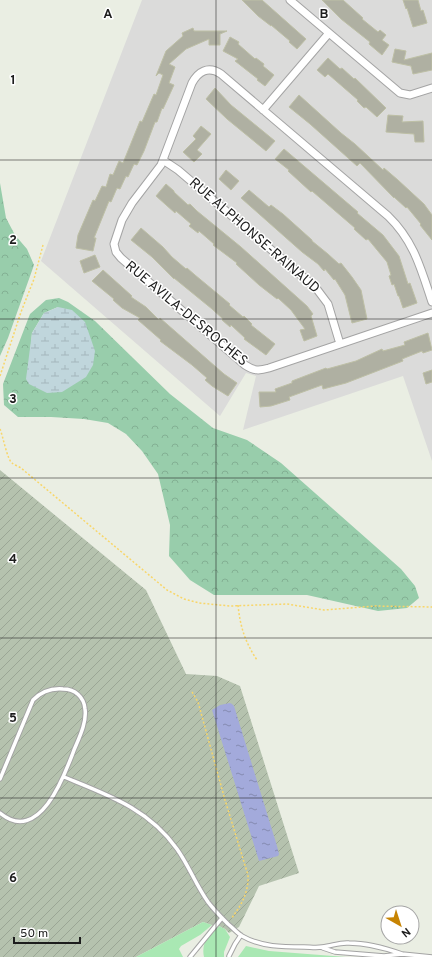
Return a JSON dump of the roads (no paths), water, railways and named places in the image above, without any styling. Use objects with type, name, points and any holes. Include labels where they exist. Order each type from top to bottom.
[{"type":"street","points":[[290,0],[400,93],[410,94],[432,88]]},
{"type":"street","points":[[263,110],[329,34]]},
{"type":"street","name":"RUE AVILA-DESROCHES","points":[[432,302],[416,255],[399,227],[218,72],[210,70],[201,72],[195,77],[163,160],[156,173],[132,203],[122,220],[114,244],[116,252],[121,258],[251,369],[259,370],[269,368],[432,313]]},
{"type":"street","name":"RUE ALPHONSE-RAINAUD","points":[[163,160],[178,170],[316,288],[328,304],[340,344]]},
{"type":"lane","points":[[0,779],[32,700],[45,691],[64,689],[71,690],[78,694],[83,700],[86,710],[82,729],[64,777],[56,793],[47,805],[30,819],[23,821],[14,820],[6,818],[0,813]]},
{"type":"lane","points":[[64,777],[122,802],[148,818],[157,826],[177,848],[207,901],[241,936],[260,944],[322,948],[342,953],[384,956],[402,954]]},
{"type":"lane","points":[[190,957],[222,918]]},
{"type":"lane","points":[[229,956],[241,936]]},
{"type":"lane","points":[[322,948],[340,943],[350,943],[376,946],[402,954],[432,957]]},
{"type":"water","points":[[230,703],[234,706],[279,854],[278,856],[259,861],[212,710],[220,705]]}]
